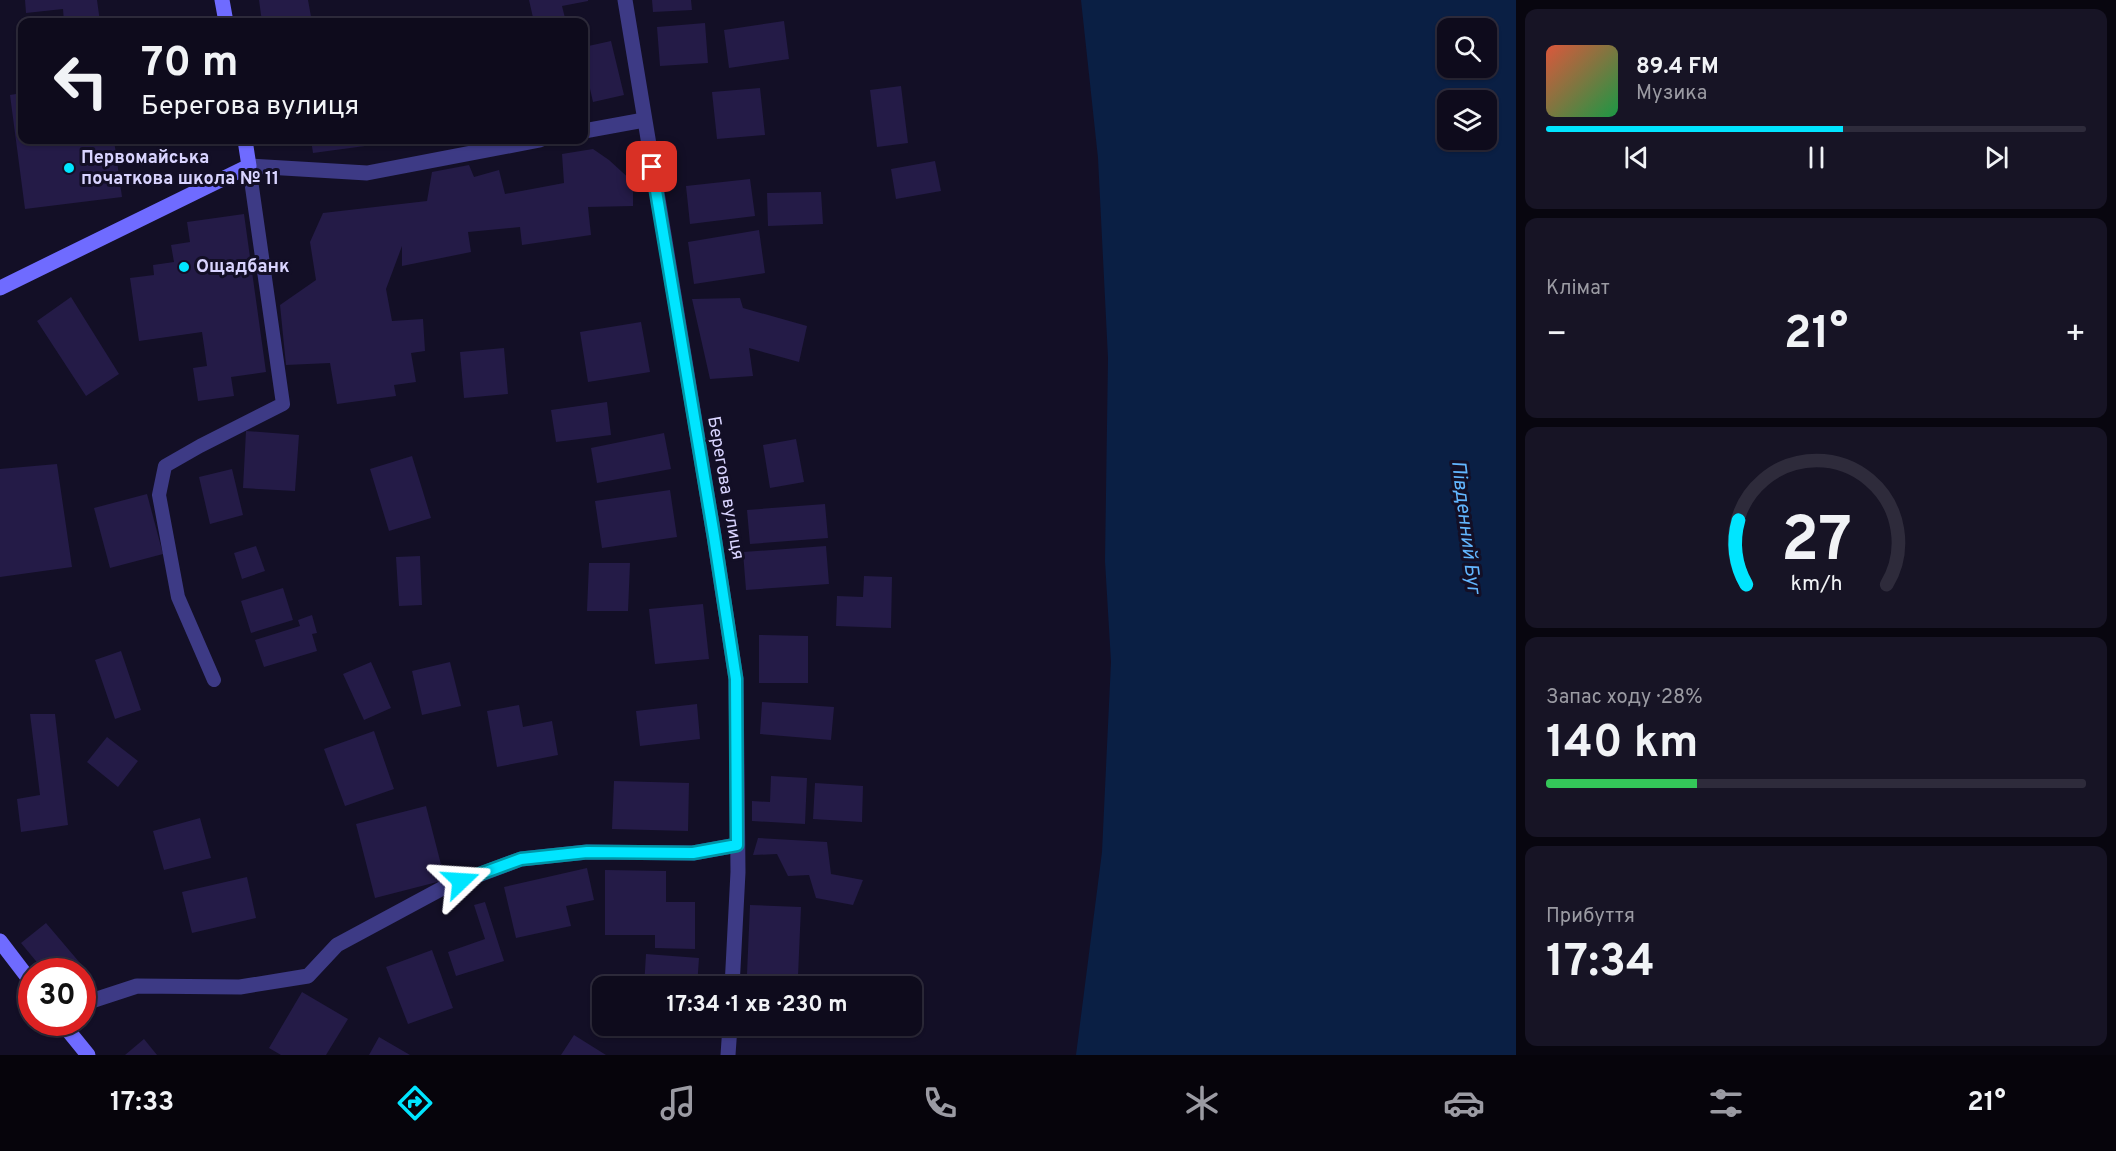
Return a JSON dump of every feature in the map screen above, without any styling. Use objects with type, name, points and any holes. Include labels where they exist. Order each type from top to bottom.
[{"type":"street","points":[[222,0],[225,18]]},
{"type":"street","name":"Берегова вулиця","points":[[625,0],[736,679],[738,872],[733,976]]},
{"type":"street","points":[[588,130],[644,120]]},
{"type":"street","points":[[246,144],[249,166]]},
{"type":"street","points":[[0,288],[249,166],[367,173],[519,144]]},
{"type":"street","points":[[96,999],[136,986],[240,987],[308,976],[337,945],[441,889],[521,859],[587,852],[693,853],[737,845]]},
{"type":"street","points":[[0,941],[18,965]]},
{"type":"street","points":[[73,1036],[88,1055]]},
{"type":"street","points":[[728,1055],[729,1036]]},
{"type":"lane","points":[[214,680],[178,597],[159,495],[165,466],[283,404],[249,166]]},
{"type":"water","name":"Південний Буг","points":[[1081,0],[1516,0],[1516,1055],[1076,1055],[1102,852],[1111,662],[1105,561],[1108,358],[1098,158]]},
{"type":"building","points":[[25,0],[97,0],[99,18],[64,18],[63,9],[26,13]]},
{"type":"building","points":[[259,0],[308,0],[311,18],[261,18]]},
{"type":"building","points":[[529,0],[588,0],[562,6],[565,18],[533,18]]},
{"type":"building","points":[[652,0],[691,0],[692,10],[653,12]]},
{"type":"building","points":[[784,21],[789,59],[729,68],[724,30]]},
{"type":"building","points":[[705,23],[708,63],[660,66],[657,27]]},
{"type":"building","points":[[611,41],[624,95],[593,102],[588,80],[588,46]]},
{"type":"building","points":[[901,86],[908,143],[877,147],[870,90]]},
{"type":"building","points":[[760,88],[765,135],[717,139],[712,92]]},
{"type":"building","name":"Первомайська початкова школа № 11","points":[[18,94],[18,144],[115,144],[122,197],[25,209],[10,95]]},
{"type":"building","points":[[312,144],[365,144],[365,146],[313,153]]},
{"type":"building","points":[[593,149],[633,182],[633,206],[588,207],[591,235],[522,245],[520,227],[468,232],[471,252],[402,266],[402,246],[386,289],[392,321],[423,319],[425,351],[411,353],[416,382],[394,385],[396,396],[337,404],[330,363],[286,365],[280,305],[316,280],[310,242],[323,213],[427,201],[432,172],[469,165],[474,177],[499,170],[505,194],[564,183],[562,154]]},
{"type":"building","points":[[935,161],[941,191],[896,199],[891,169]]},
{"type":"building","points":[[750,179],[755,216],[690,224],[686,186]]},
{"type":"building","points":[[821,192],[823,224],[768,226],[767,193]]},
{"type":"building","points":[[244,214],[266,372],[231,377],[234,396],[198,401],[193,368],[207,366],[202,332],[139,341],[130,278],[154,275],[153,265],[174,262],[171,245],[190,242],[187,222]]},
{"type":"building","points":[[759,230],[765,273],[694,284],[688,242]]},
{"type":"building","points":[[71,297],[119,374],[86,396],[37,321]]},
{"type":"building","points":[[740,298],[743,308],[807,326],[799,362],[749,348],[753,376],[710,379],[692,299]]},
{"type":"building","points":[[641,322],[650,372],[588,382],[580,332]]},
{"type":"building","points":[[504,348],[508,394],[464,398],[460,352]]},
{"type":"building","points":[[607,402],[611,435],[556,442],[551,410]]},
{"type":"building","points":[[246,431],[299,435],[295,491],[243,488]]},
{"type":"building","points":[[664,433],[671,469],[597,483],[591,448]]},
{"type":"building","points":[[796,439],[804,482],[770,488],[763,445]]},
{"type":"building","points":[[412,456],[431,518],[389,531],[370,469]]},
{"type":"building","points":[[57,464],[72,567],[0,577],[0,469]]},
{"type":"building","points":[[232,469],[243,515],[210,524],[199,477]]},
{"type":"building","points":[[670,490],[677,537],[602,548],[595,501]]},
{"type":"building","points":[[147,494],[163,554],[110,568],[94,508]]},
{"type":"building","points":[[825,504],[828,538],[750,544],[747,510]]},
{"type":"building","points":[[256,546],[265,571],[242,579],[234,553]]},
{"type":"building","points":[[826,546],[829,584],[746,590],[743,552]]},
{"type":"building","points":[[420,556],[422,605],[399,606],[396,557]]},
{"type":"building","points":[[589,563],[630,563],[628,611],[587,611]]},
{"type":"building","points":[[864,576],[892,577],[891,628],[836,626],[837,596],[863,597]]},
{"type":"building","points":[[283,588],[293,620],[251,633],[241,601]]},
{"type":"building","points":[[703,604],[709,659],[655,664],[649,609]]},
{"type":"building","points":[[312,615],[317,633],[312,634],[317,651],[264,667],[255,640],[300,626],[298,620]]},
{"type":"building","points":[[759,635],[808,636],[808,683],[759,683]]},
{"type":"building","points":[[121,651],[141,710],[115,719],[95,660]]},
{"type":"building","points":[[371,662],[391,708],[364,720],[343,674]]},
{"type":"building","points":[[450,662],[461,706],[422,715],[412,671]]},
{"type":"building","points":[[762,702],[834,707],[831,740],[760,734]]},
{"type":"building","points":[[697,704],[700,739],[640,746],[636,711]]},
{"type":"building","points":[[519,705],[523,727],[552,721],[558,755],[497,767],[487,711]]},
{"type":"building","points":[[30,714],[55,714],[68,825],[21,832],[17,799],[40,795]]},
{"type":"building","points":[[374,731],[394,789],[345,806],[324,749]]},
{"type":"building","points":[[107,737],[138,761],[118,787],[87,762]]},
{"type":"building","points":[[771,776],[807,778],[805,824],[752,821],[752,801],[770,802]]},
{"type":"building","points":[[614,781],[689,783],[688,831],[612,829]]},
{"type":"building","points":[[815,783],[863,786],[862,822],[813,819]]},
{"type":"building","points":[[426,806],[445,880],[375,898],[356,824]]},
{"type":"building","points":[[200,818],[211,858],[164,870],[153,831]]},
{"type":"building","points":[[758,838],[827,842],[831,874],[863,880],[853,905],[816,898],[809,875],[788,876],[777,854],[753,855]]},
{"type":"building","points":[[587,868],[594,900],[566,906],[571,926],[516,938],[504,887]]},
{"type":"building","points":[[605,870],[666,871],[666,902],[695,902],[695,949],[655,948],[655,935],[605,935]]},
{"type":"building","points":[[247,877],[256,918],[192,933],[182,892]]},
{"type":"building","points":[[485,902],[504,961],[456,976],[448,952],[485,939],[474,905]]},
{"type":"building","points":[[750,905],[801,907],[798,976],[747,974]]},
{"type":"building","points":[[46,923],[76,958],[33,958],[21,943]]},
{"type":"building","points":[[432,950],[453,1008],[408,1024],[386,967]]},
{"type":"building","points":[[646,954],[699,958],[698,976],[645,976]]},
{"type":"building","points":[[302,992],[348,1019],[326,1055],[281,1055],[269,1048]]},
{"type":"building","points":[[574,1035],[606,1055],[561,1055]]},
{"type":"building","points":[[379,1037],[410,1055],[369,1055]]},
{"type":"building","points":[[144,1039],[157,1055],[125,1055]]},
{"type":"place","name":"Первомайська початкова школа № 11","points":[[69,168]]},
{"type":"place","name":"Ощадбанк","points":[[184,267]]},
{"type":"route","points":[[461,881],[521,859],[587,852],[693,853],[737,845],[736,679],[652,167]]}]
